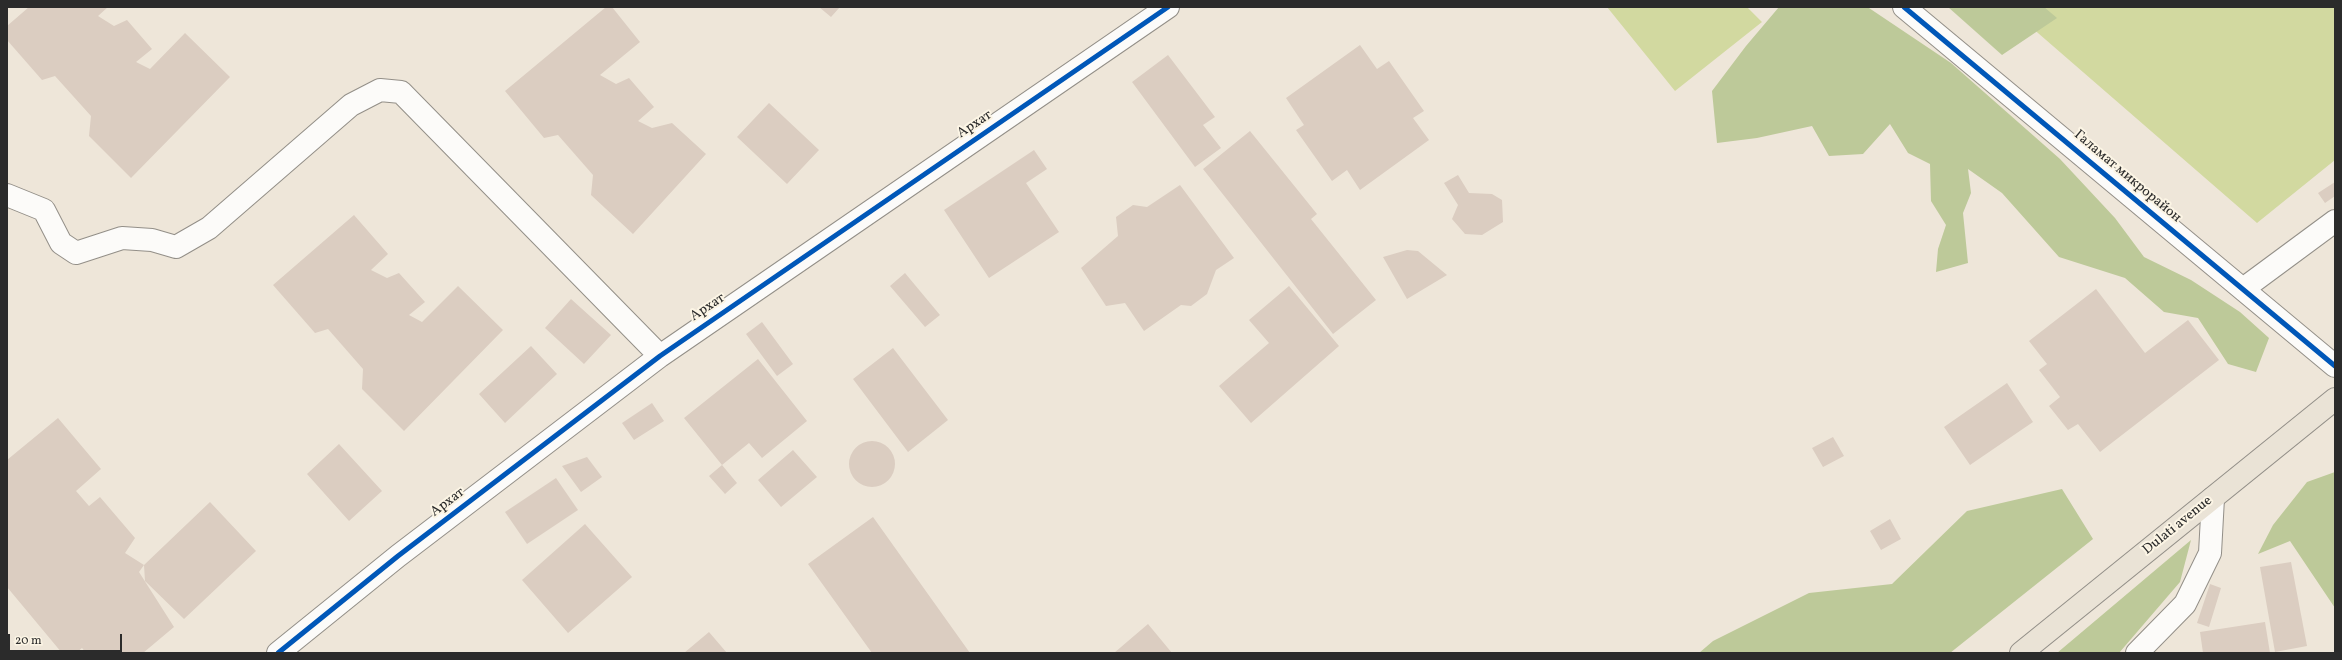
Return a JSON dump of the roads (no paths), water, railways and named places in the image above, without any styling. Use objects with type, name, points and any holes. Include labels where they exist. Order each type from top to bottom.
[{"type":"main road","name":"Dulati avenue","points":[[2021,653],[2335,399]]},
{"type":"street","name":"Архат","points":[[278,653],[398,556],[660,356],[1168,7]]},
{"type":"street","name":"Галамат микрорайон","points":[[1904,7],[2335,366]]},
{"type":"street","points":[[7,195],[44,210],[61,244],[76,253],[122,238],[152,240],[176,247],[209,228],[351,105],[380,90],[401,92],[660,356]]},
{"type":"street","points":[[2243,289],[2335,221]]},
{"type":"street","points":[[2137,653],[2185,604],[2207,560],[2210,553],[2213,498]]}]
